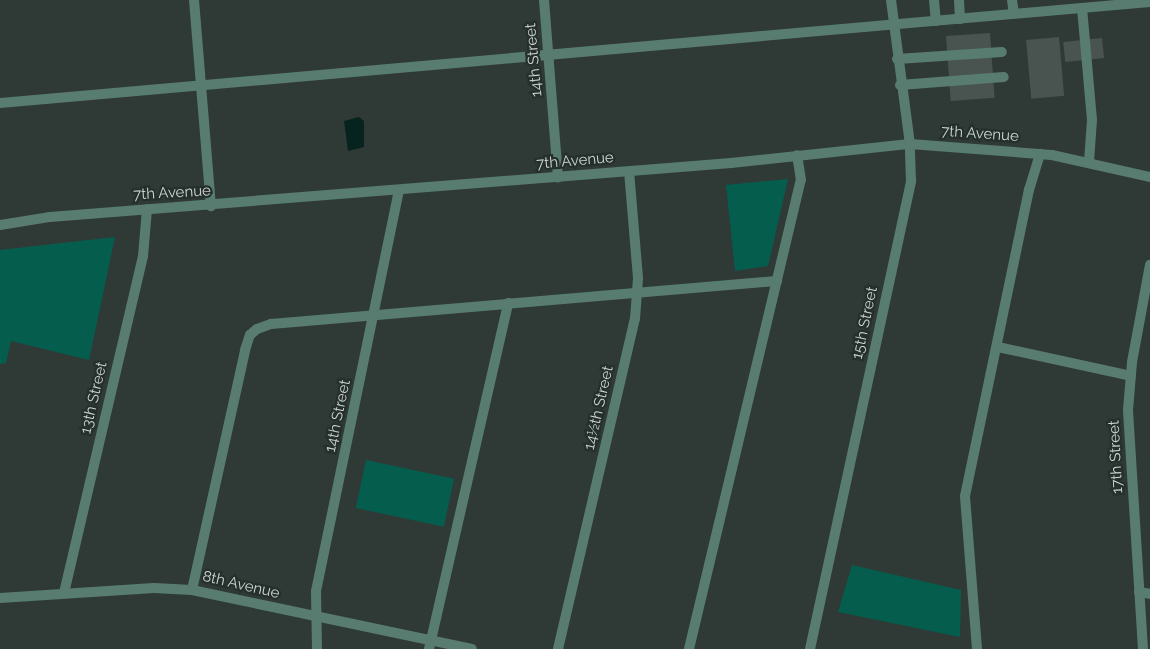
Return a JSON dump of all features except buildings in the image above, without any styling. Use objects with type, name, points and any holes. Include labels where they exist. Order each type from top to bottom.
[{"type":"street","points":[[194,0],[211,206]]},
{"type":"street","name":"14th Street","points":[[544,0],[558,177]]},
{"type":"street","name":"15th Street","points":[[810,649],[911,181],[910,144],[900,85],[891,0]]},
{"type":"street","points":[[934,0],[936,21]]},
{"type":"street","points":[[959,0],[960,18]]},
{"type":"street","points":[[1012,0],[1014,14]]},
{"type":"street","points":[[0,103],[548,57],[1150,2]]},
{"type":"street","points":[[1082,8],[1092,120],[1089,162]]},
{"type":"street","points":[[897,59],[1002,52]]},
{"type":"street","points":[[900,85],[1004,78]]},
{"type":"street","name":"7th Avenue","points":[[0,225],[50,217],[399,191],[910,144],[1040,154],[1089,162],[1150,177]]},
{"type":"street","points":[[977,649],[965,496],[998,347],[1029,190],[1040,154]]},
{"type":"street","points":[[689,649],[801,180],[797,155]]},
{"type":"street","name":"14½th Street","points":[[558,649],[635,319],[638,293],[629,170]]},
{"type":"street","name":"14th Street","points":[[317,649],[316,591],[376,314],[399,191]]},
{"type":"street","name":"13th Street","points":[[64,593],[143,256],[147,209]]},
{"type":"street","name":"17th Street","points":[[1144,649],[1129,439],[1131,376],[1150,265]]},
{"type":"street","points":[[192,590],[250,335],[271,324],[777,281]]},
{"type":"street","points":[[430,644],[508,303]]},
{"type":"street","points":[[998,347],[1131,376]]},
{"type":"street","name":"8th Avenue","points":[[0,598],[154,588],[192,590],[315,616],[430,644],[472,649]]},
{"type":"street","points":[[1139,592],[1150,594]]},
{"type":"green space","points":[[788,179],[768,266],[735,271],[726,185]]},
{"type":"green space","points":[[115,237],[89,360],[11,341],[6,363],[0,364],[0,250]]},
{"type":"green space","points":[[366,460],[454,479],[444,527],[356,508]]},
{"type":"green space","points":[[852,565],[961,590],[960,637],[838,612]]},
{"type":"shaded area","points":[[359,117],[364,121],[364,147],[348,151],[344,121]]}]
